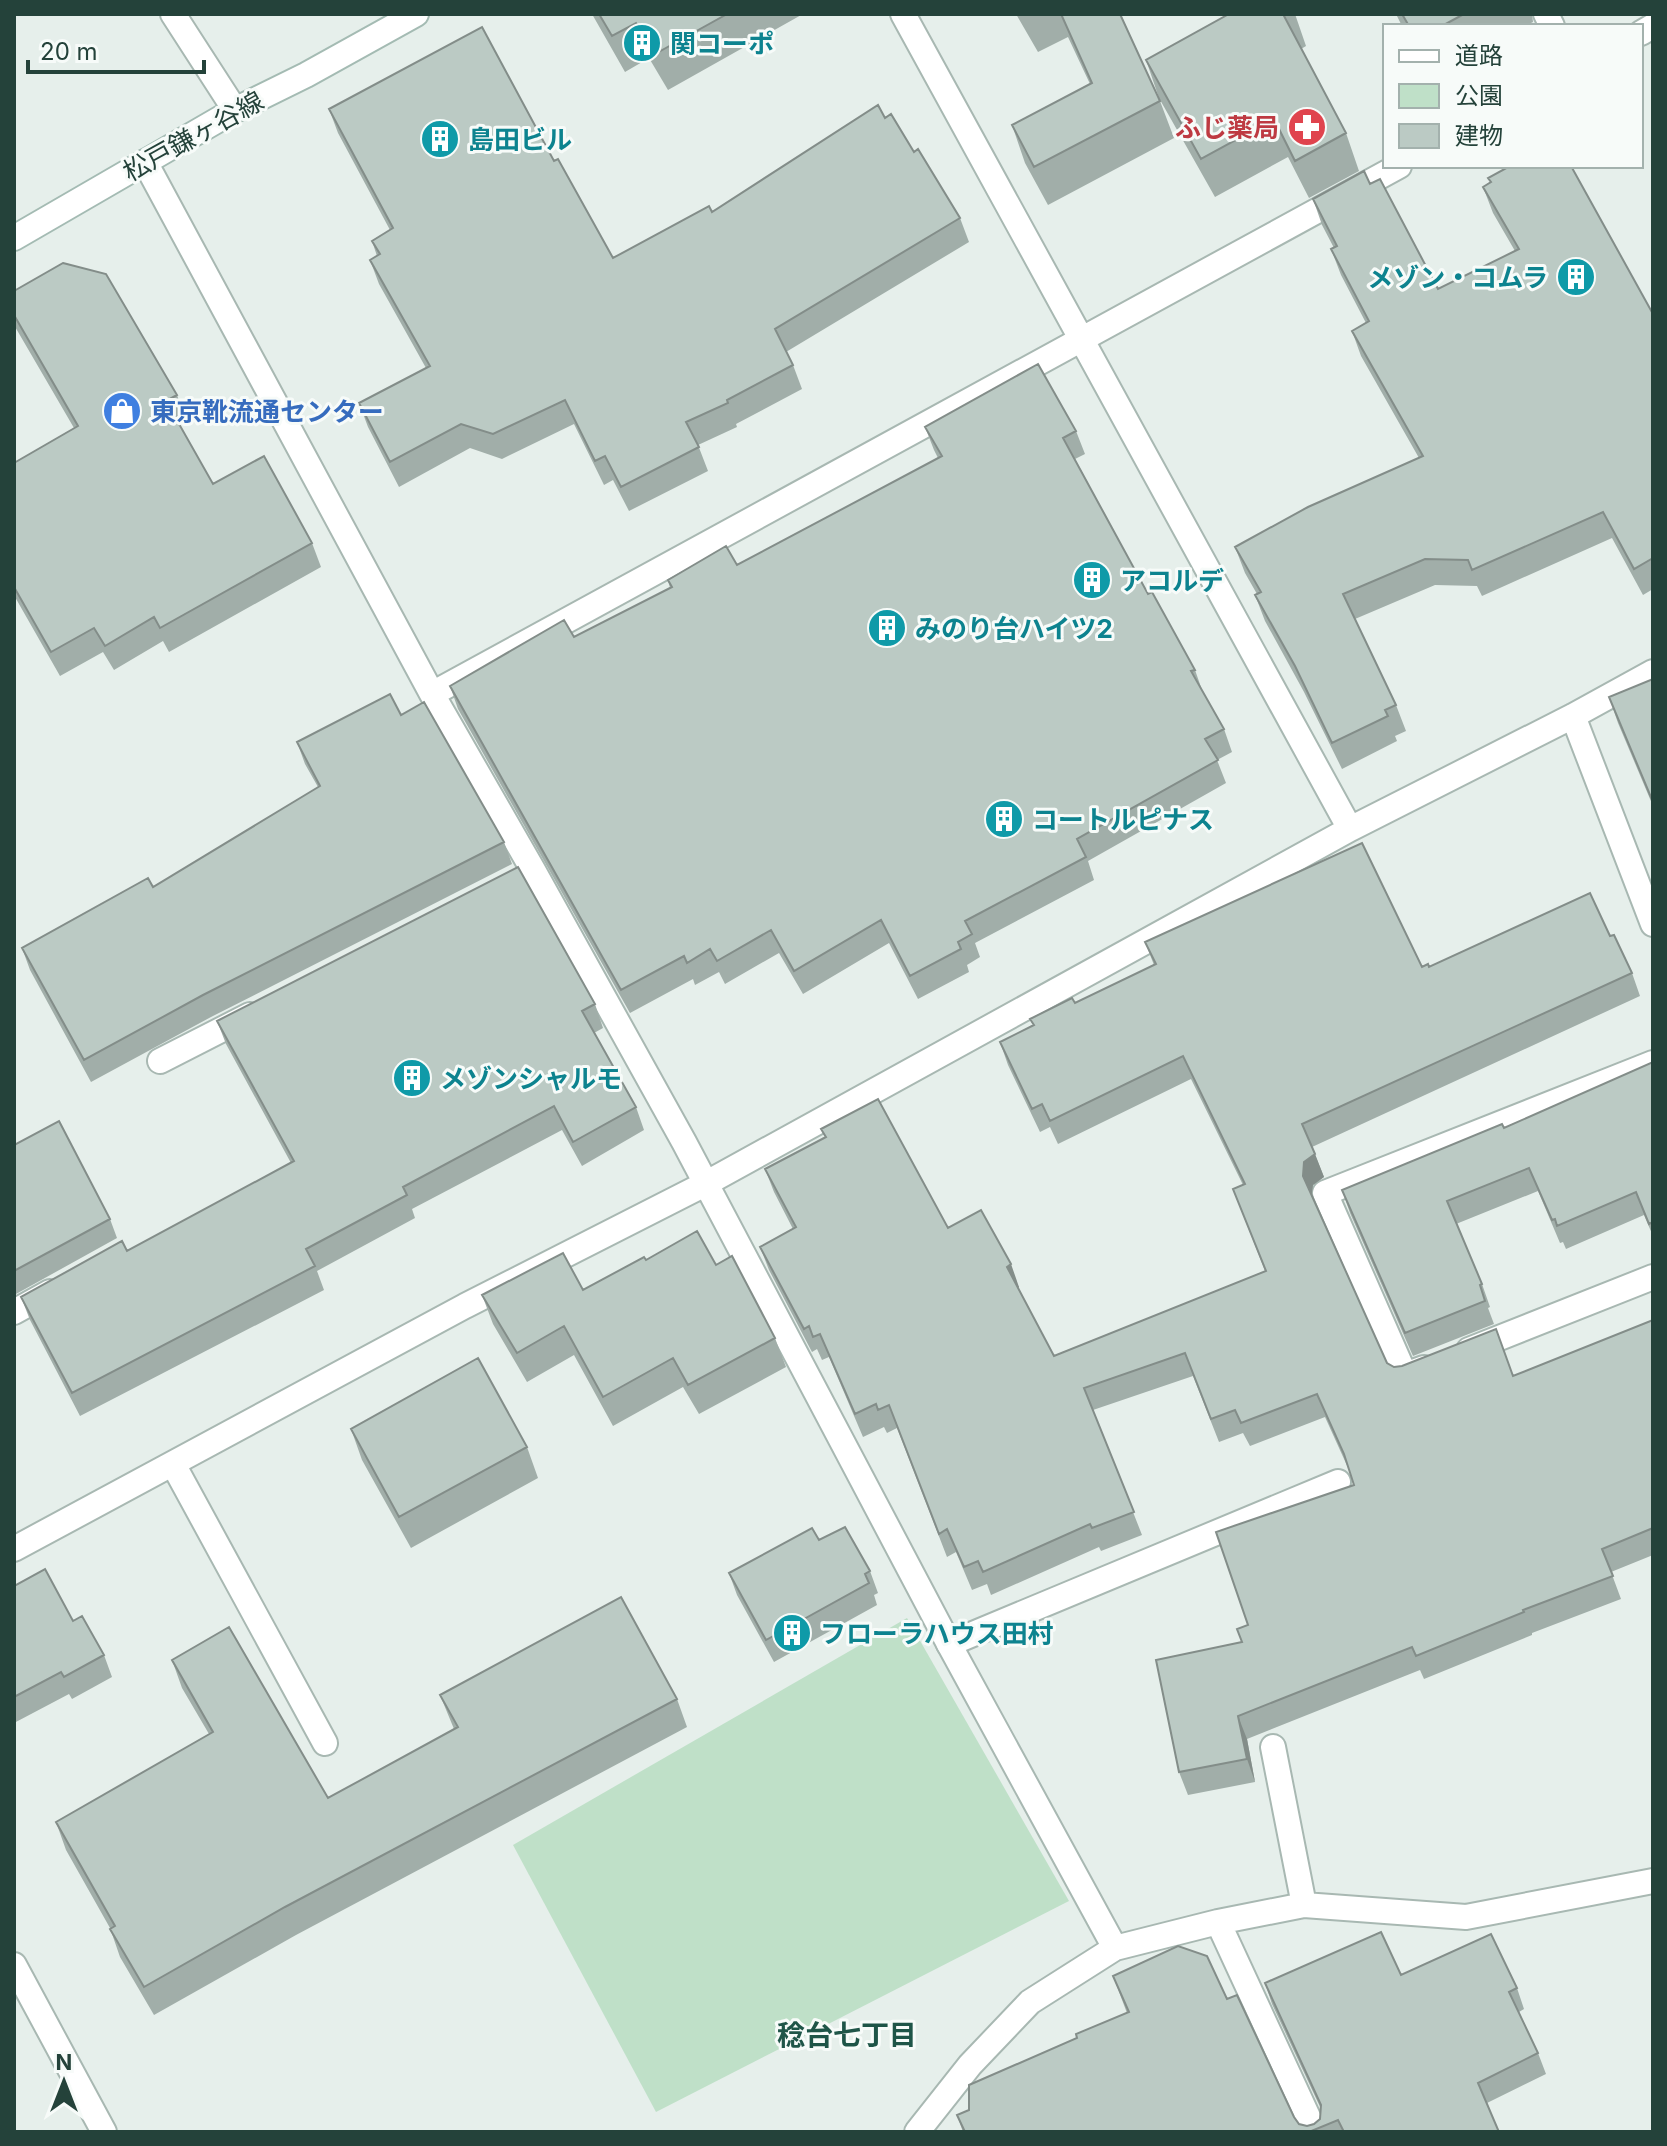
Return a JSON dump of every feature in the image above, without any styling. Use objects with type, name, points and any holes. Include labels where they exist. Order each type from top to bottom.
[{"type":"street","points":[[173,14],[235,110]]},
{"type":"street","name":"松戸鎌ヶ谷線","points":[[14,238],[235,110],[416,14]]},
{"type":"street","points":[[903,14],[1350,829]]},
{"type":"street","points":[[145,162],[432,694],[533,870],[705,1184],[949,1644],[1115,1948]]},
{"type":"street","points":[[432,694],[1395,168]]},
{"type":"street","points":[[14,1549],[465,1306],[705,1184],[1350,829],[1653,672]]},
{"type":"street","points":[[1573,716],[1653,924]]},
{"type":"street","points":[[506,884],[533,870]]},
{"type":"street","points":[[160,1061],[270,1005]]},
{"type":"street","points":[[1653,1063],[1325,1193],[1405,1375],[1653,1277]]},
{"type":"street","points":[[14,1312],[69,1282]]},
{"type":"street","points":[[173,1464],[325,1743]]},
{"type":"street","points":[[949,1644],[1338,1482]]},
{"type":"street","points":[[1273,1747],[1304,1905]]},
{"type":"street","points":[[924,2129],[970,2065],[1030,2002],[1115,1948],[1218,1922],[1304,1905],[1466,1917],[1653,1881]]},
{"type":"street","points":[[1218,1922],[1315,2132]]},
{"type":"street","points":[[14,1965],[104,2132]]},
{"type":"green space","points":[[907,1618],[1069,1901],[656,2112],[513,1845]]},
{"type":"building","name":"関コーポ","points":[[599,14],[727,14],[655,54],[636,23],[612,36]]},
{"type":"building","points":[[1061,14],[1120,14],[1160,101],[1034,167],[1012,125],[1092,83]]},
{"type":"building","points":[[1229,14],[1283,14],[1346,133],[1295,161],[1274,119],[1201,159],[1146,60]]},
{"type":"building","points":[[1402,14],[1464,14],[1446,24],[1408,24]]},
{"type":"building","points":[[482,27],[554,161],[558,159],[613,258],[709,206],[712,212],[878,105],[885,118],[891,114],[914,152],[918,149],[960,218],[775,329],[793,365],[727,400],[728,403],[686,422],[699,447],[621,487],[605,456],[595,461],[565,400],[493,434],[461,424],[390,462],[359,403],[430,366],[370,260],[380,254],[372,241],[393,228],[329,109]]},
{"type":"building","points":[[1506,168],[1572,168],[1653,314],[1653,558],[1634,569],[1603,512],[1472,570],[1468,560],[1425,559],[1343,594],[1396,705],[1385,710],[1388,716],[1332,743],[1295,666],[1255,595],[1261,592],[1235,547],[1308,507],[1423,456],[1352,331],[1369,321],[1331,249],[1337,246],[1313,199],[1364,171],[1370,184],[1380,179],[1438,289],[1519,249],[1483,187],[1491,182],[1488,178]]},
{"type":"building","points":[[63,263],[106,274],[177,395],[166,401],[213,484],[264,456],[312,543],[160,628],[154,617],[105,646],[94,628],[51,652],[14,587],[14,463],[78,426],[14,315],[14,291]]},
{"type":"building","points":[[1038,364],[1076,431],[1063,438],[1148,594],[1152,592],[1224,729],[1205,739],[1218,760],[1077,839],[1086,857],[965,921],[972,934],[958,942],[961,949],[910,976],[881,920],[794,971],[771,930],[717,961],[710,949],[687,963],[684,956],[621,990],[450,686],[564,620],[574,637],[672,587],[668,580],[726,546],[737,565],[942,456],[925,427]]},
{"type":"building","points":[[1653,679],[1653,802],[1609,697]]},
{"type":"building","points":[[390,694],[401,715],[424,702],[504,842],[203,995],[84,1060],[22,948],[148,878],[153,887],[320,786],[297,742]]},
{"type":"building","points":[[1362,843],[1422,967],[1428,964],[1429,967],[1590,893],[1632,973],[1302,1124],[1315,1154],[1304,1162],[1303,1176],[1387,1363],[1394,1367],[1496,1329],[1513,1376],[1653,1320],[1653,1528],[1602,1549],[1613,1576],[1416,1656],[1412,1647],[1238,1716],[1247,1759],[1179,1772],[1156,1660],[1242,1642],[1237,1629],[1248,1625],[1216,1532],[1354,1485],[1344,1454],[1317,1394],[1241,1423],[1235,1410],[1211,1419],[1185,1353],[1084,1388],[1134,1512],[1092,1528],[1090,1524],[983,1572],[978,1561],[964,1567],[947,1529],[939,1534],[889,1405],[878,1410],[876,1404],[855,1414],[820,1334],[813,1337],[809,1326],[804,1329],[760,1247],[796,1227],[765,1169],[826,1137],[821,1129],[878,1099],[948,1228],[981,1210],[1011,1264],[1007,1267],[1054,1356],[1266,1271],[1233,1189],[1245,1184],[1183,1056],[1050,1121],[1042,1104],[1032,1109],[1000,1042],[1034,1025],[1030,1019],[1072,998],[1075,1003],[1156,964],[1145,942]]},
{"type":"building","points":[[518,867],[595,1004],[582,1011],[636,1107],[573,1142],[554,1106],[403,1187],[407,1195],[306,1249],[315,1266],[72,1393],[21,1297],[122,1241],[127,1251],[294,1161],[217,1021]]},
{"type":"building","points":[[1653,1062],[1653,1222],[1649,1224],[1636,1192],[1557,1226],[1529,1168],[1447,1201],[1482,1284],[1485,1301],[1405,1333],[1342,1190],[1502,1124],[1504,1128]]},
{"type":"building","points":[[59,1121],[110,1219],[14,1271],[14,1145]]},
{"type":"building","points":[[697,1231],[716,1265],[732,1256],[775,1338],[688,1385],[673,1358],[603,1397],[564,1326],[517,1353],[482,1295],[563,1253],[583,1290]]},
{"type":"building","points":[[478,1358],[527,1447],[399,1517],[351,1429]]},
{"type":"building","name":"フローラハウス田村","points":[[845,1527],[870,1571],[865,1574],[869,1583],[766,1640],[729,1573],[812,1528],[819,1540]]},
{"type":"building","points":[[45,1569],[73,1621],[82,1616],[104,1655],[64,1677],[61,1672],[14,1697],[14,1586]]},
{"type":"building","points":[[621,1597],[677,1699],[285,1907],[144,1987],[110,1929],[115,1926],[56,1822],[213,1732],[172,1660],[229,1627],[328,1798],[458,1727],[440,1695]]},
{"type":"building","points":[[1381,1932],[1401,1975],[1491,1934],[1517,1988],[1509,1992],[1538,2053],[1478,2083],[1499,2132],[1344,2132],[1338,2120],[1309,2132],[965,2132],[957,2115],[969,2110],[969,2085],[1129,2012],[1113,1976],[1178,1946],[1207,1956],[1227,1999],[1237,1995],[1294,2117],[1299,2124],[1314,2124],[1320,2119],[1321,2105],[1265,1983]]},
{"type":"place","name":"関コーポ","points":[[642,43]]},
{"type":"place","name":"ふじ薬局","points":[[1307,127]]},
{"type":"place","name":"島田ビル","points":[[440,139]]},
{"type":"place","name":"メゾン・コムラ","points":[[1576,277]]},
{"type":"place","name":"東京靴流通センター","points":[[122,411]]},
{"type":"place","name":"アコルデ","points":[[1092,580]]},
{"type":"place","name":"みのり台ハイツ2","points":[[887,628]]},
{"type":"place","name":"コートルピナス","points":[[1004,819]]},
{"type":"place","name":"メゾンシャルモ","points":[[412,1078]]},
{"type":"place","name":"フローラハウス田村","points":[[792,1633]]},
{"type":"district","name":"稔台七丁目","points":[[847,2035]]}]
